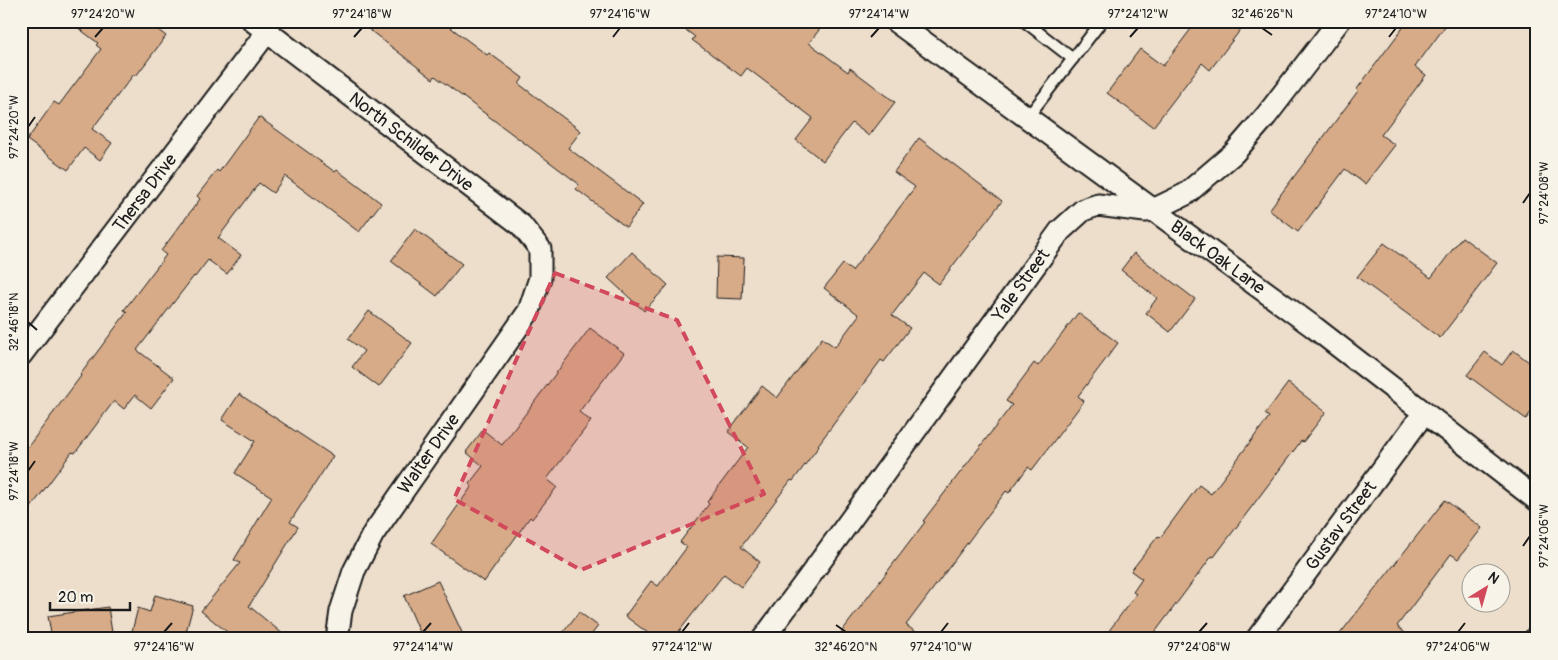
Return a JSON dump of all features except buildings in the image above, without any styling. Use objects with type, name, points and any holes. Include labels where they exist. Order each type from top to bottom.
[{"type":"street","name":"Black Oak Lane","points":[[895,21],[1315,328],[1537,500]]},
{"type":"street","name":"Yale Street","points":[[763,639],[1060,231],[1083,210],[1098,205],[1146,211],[1153,210],[1186,194],[1234,153],[1266,116],[1339,21]]},
{"type":"street","name":"North Schilder Drive","points":[[260,27],[521,225],[540,250],[540,278]]},
{"type":"street","name":"Thersa Drive","points":[[21,355],[260,27]]},
{"type":"street","name":"Walter Drive","points":[[337,639],[341,611],[354,571],[373,534],[529,311],[540,278]]},
{"type":"street","name":"Gustav Street","points":[[1257,639],[1424,413]]},
{"type":"lane","points":[[1024,21],[1073,59]]},
{"type":"lane","points":[[1027,118],[1102,21]]},
{"type":"lane","points":[[1528,639],[1537,627]]},
{"type":"highlighted area","points":[[555,273],[677,320],[764,494],[581,570],[454,499]]}]
